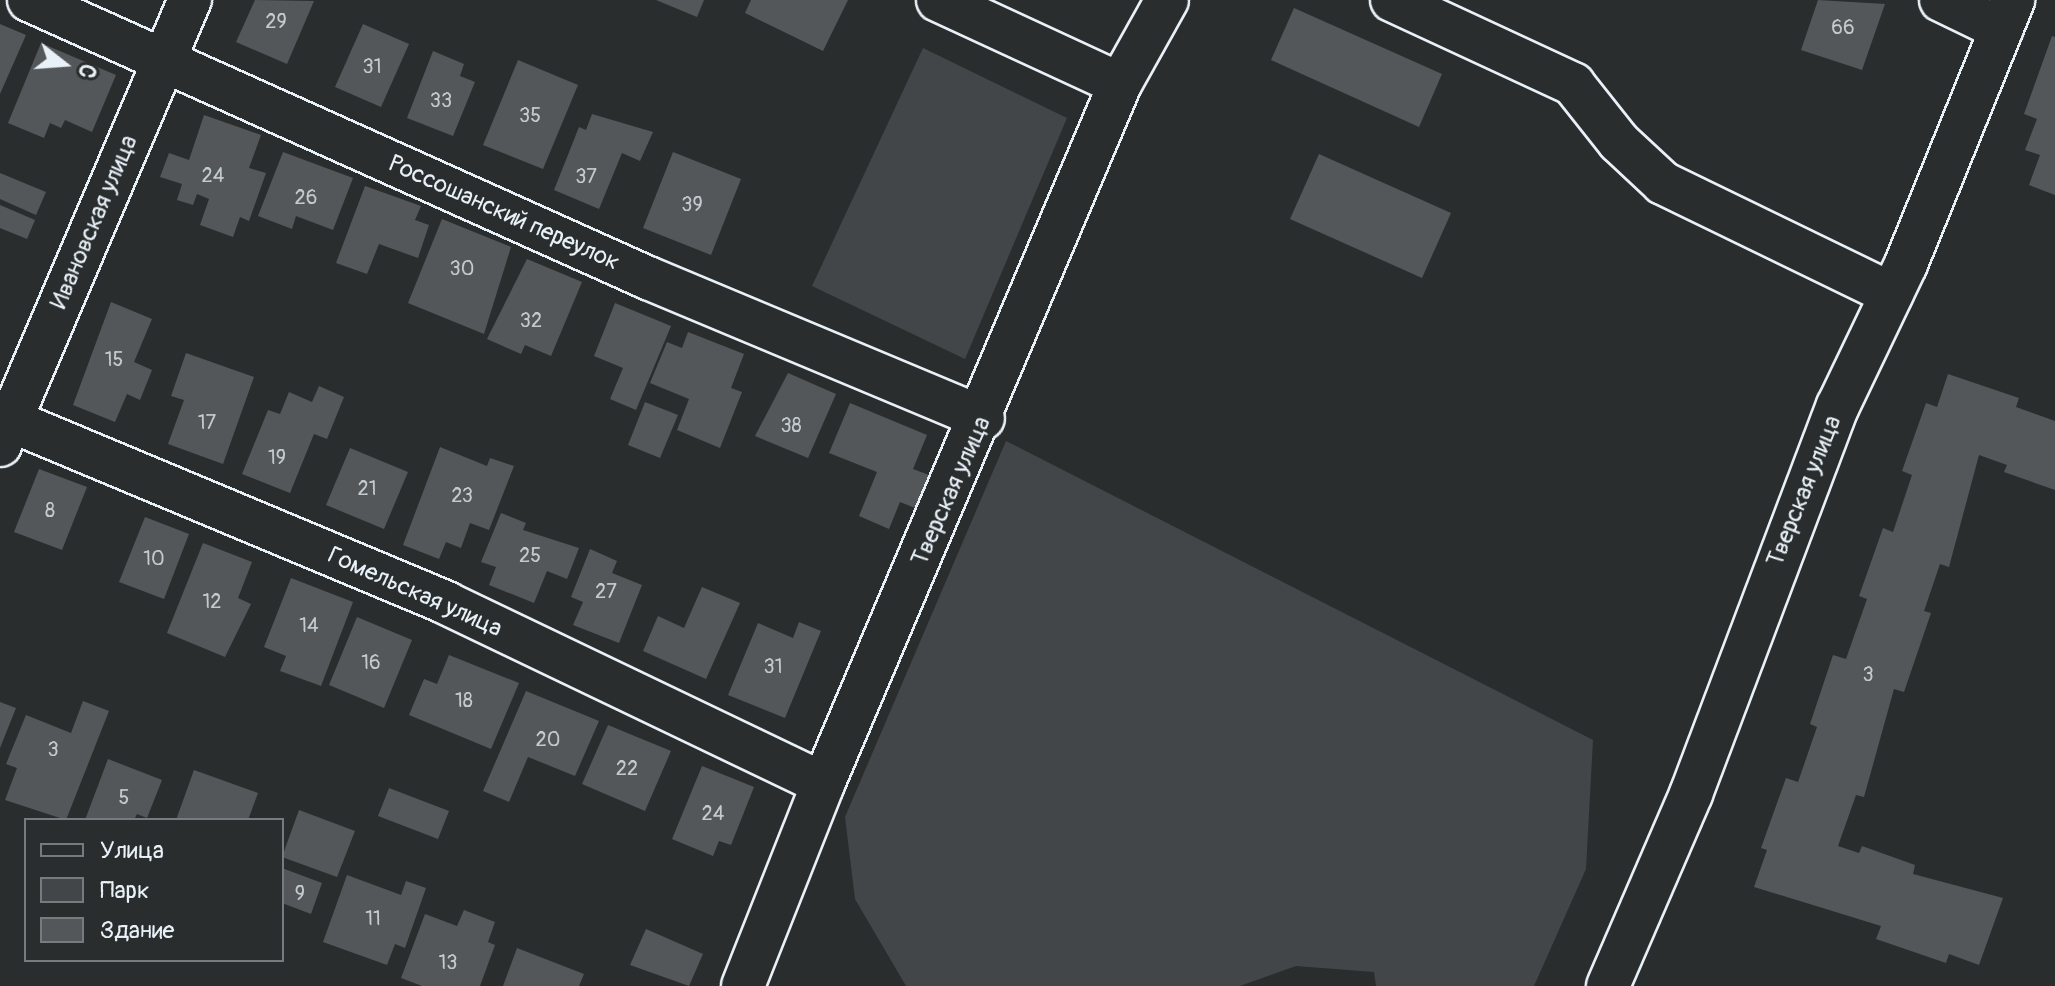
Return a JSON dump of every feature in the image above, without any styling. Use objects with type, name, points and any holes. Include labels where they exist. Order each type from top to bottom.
[{"type":"street","name":"Россошанский переулок","points":[[29,0],[648,278],[983,418]]},
{"type":"street","name":"Ивановская улица","points":[[4,427],[190,0]]},
{"type":"street","points":[[938,0],[1120,84]]},
{"type":"street","name":"Тверская улица","points":[[743,986],[823,784],[983,418],[1120,84],[1167,0]]},
{"type":"street","points":[[1392,0],[1573,84],[1619,142],[1663,183],[1892,294]]},
{"type":"street","points":[[1941,0],[2007,15]]},
{"type":"street","name":"Тверская улица","points":[[1608,986],[1691,794],[1741,651],[1838,406],[1892,294],[2007,15]]},
{"type":"street","name":"Гомельская улица","points":[[4,427],[446,603],[823,784]]},
{"type":"green space","points":[[923,48],[1067,118],[965,359],[812,286]]},
{"type":"green space","points":[[1006,441],[1593,740],[1586,869],[1534,986],[1376,986],[1374,972],[1296,966],[1240,986],[906,986],[855,899],[845,817]]},
{"type":"building","points":[[255,0],[314,1],[287,64],[236,42]]},
{"type":"building","points":[[656,0],[704,0],[697,17]]},
{"type":"building","points":[[751,0],[848,0],[823,51],[745,13]]},
{"type":"building","points":[[1818,0],[1885,4],[1862,70],[1801,50]]},
{"type":"building","points":[[1294,8],[1442,74],[1419,127],[1271,60]]},
{"type":"building","points":[[0,24],[26,35],[0,94]]},
{"type":"building","points":[[363,24],[409,44],[381,107],[335,87]]},
{"type":"building","points":[[2052,36],[2055,37],[2055,195],[2029,185],[2040,155],[2025,150],[2037,119],[2024,114]]},
{"type":"building","points":[[41,43],[116,75],[92,132],[65,120],[61,128],[50,123],[44,138],[8,123]]},
{"type":"building","points":[[433,51],[464,64],[460,76],[475,82],[453,136],[407,118]]},
{"type":"building","points":[[518,60],[578,85],[543,169],[483,145]]},
{"type":"building","points":[[592,114],[653,132],[640,161],[622,153],[599,209],[554,190],[579,127],[586,130]]},
{"type":"building","points":[[204,115],[261,135],[249,168],[266,173],[249,221],[240,217],[233,237],[200,225],[209,199],[197,194],[193,205],[177,200],[182,184],[160,177],[169,153],[189,160]]},
{"type":"building","points":[[283,152],[353,178],[333,230],[296,216],[292,229],[258,216]]},
{"type":"building","points":[[673,152],[741,179],[711,255],[643,228]]},
{"type":"building","points":[[1319,154],[1451,213],[1422,278],[1290,219]]},
{"type":"building","points":[[0,173],[46,192],[36,215],[0,199]]},
{"type":"building","points":[[365,186],[421,206],[415,220],[429,225],[418,258],[379,244],[367,274],[336,263]]},
{"type":"building","points":[[0,205],[35,220],[27,239],[0,228]]},
{"type":"building","points":[[442,219],[511,247],[484,334],[408,303]]},
{"type":"building","points":[[527,259],[582,282],[551,356],[525,345],[521,354],[487,339]]},
{"type":"building","points":[[111,302],[152,319],[134,362],[152,370],[140,400],[127,394],[115,422],[73,405]]},
{"type":"building","points":[[615,303],[671,326],[636,410],[610,399],[623,368],[594,356]]},
{"type":"building","points":[[688,332],[744,354],[731,388],[742,392],[720,448],[677,430],[689,399],[650,383],[667,342],[682,348]]},
{"type":"building","points":[[186,353],[254,377],[223,464],[168,444],[184,400],[171,396]]},
{"type":"building","points":[[788,373],[836,394],[808,458],[755,436]]},
{"type":"building","points":[[1948,374],[2019,398],[2016,407],[2055,421],[2055,490],[2004,472],[2007,465],[1979,455],[1949,567],[1940,564],[1924,611],[1931,613],[1904,692],[1894,689],[1864,797],[1856,795],[1838,846],[1859,853],[1862,846],[1915,865],[1913,874],[2003,898],[1979,965],[1949,954],[1946,963],[1876,939],[1881,926],[1754,887],[1767,850],[1761,848],[1786,778],[1798,782],[1817,727],[1810,724],[1833,655],[1846,659],[1867,599],[1859,596],[1883,528],[1893,532],[1912,475],[1902,471],[1926,403],[1937,407]]},
{"type":"building","points":[[319,386],[344,397],[327,439],[314,434],[290,493],[242,474],[268,410],[280,414],[289,392],[312,402]]},
{"type":"building","points":[[645,402],[678,415],[660,458],[628,445]]},
{"type":"building","points":[[850,403],[927,435],[913,469],[929,475],[915,508],[900,502],[889,529],[859,516],[877,472],[829,453]]},
{"type":"building","points":[[440,447],[487,466],[490,458],[514,466],[489,530],[470,523],[461,548],[446,542],[439,559],[403,545]]},
{"type":"building","points":[[350,448],[408,472],[384,529],[326,505]]},
{"type":"building","points":[[39,469],[87,487],[62,550],[14,532]]},
{"type":"building","points":[[501,513],[526,523],[523,530],[579,548],[567,579],[547,571],[534,603],[489,585],[496,567],[481,562]]},
{"type":"building","points":[[145,517],[189,534],[164,599],[119,582]]},
{"type":"building","points":[[203,543],[252,562],[238,598],[251,604],[225,657],[167,633]]},
{"type":"building","points":[[590,549],[617,561],[612,573],[642,585],[619,643],[573,625],[583,602],[571,597]]},
{"type":"building","points":[[291,578],[353,602],[321,686],[280,671],[286,656],[264,647]]},
{"type":"building","points":[[702,587],[740,603],[706,679],[643,651],[658,616],[684,628]]},
{"type":"building","points":[[357,617],[412,640],[384,708],[329,685]]},
{"type":"building","points":[[799,622],[821,631],[785,718],[728,695],[758,623],[793,638]]},
{"type":"building","points":[[449,655],[519,683],[491,749],[409,715],[424,679],[437,684]]},
{"type":"building","points":[[526,691],[599,721],[575,776],[528,757],[509,802],[483,791]]},
{"type":"building","points":[[83,701],[109,711],[67,818],[5,800],[17,768],[6,764],[26,715],[71,733]]},
{"type":"building","points":[[0,702],[16,708],[0,748]]},
{"type":"building","points":[[608,725],[671,751],[645,811],[582,784]]},
{"type":"building","points":[[108,759],[162,780],[147,818],[137,814],[135,818],[86,818]]},
{"type":"building","points":[[702,766],[754,787],[731,845],[719,841],[713,856],[672,839]]},
{"type":"building","points":[[194,770],[258,793],[249,818],[177,818]]},
{"type":"building","points":[[389,788],[449,811],[438,839],[378,816]]},
{"type":"building","points":[[299,810],[355,831],[337,877],[284,858]]},
{"type":"building","points":[[284,869],[322,883],[311,914],[284,904]]},
{"type":"building","points":[[347,875],[401,895],[406,881],[426,888],[405,948],[395,944],[387,965],[323,942]]},
{"type":"building","points":[[464,910],[495,922],[488,942],[495,945],[480,986],[422,986],[401,978],[425,914],[457,926]]},
{"type":"building","points":[[646,929],[703,954],[689,986],[630,965]]},
{"type":"building","points":[[517,948],[584,974],[579,986],[503,986]]}]
